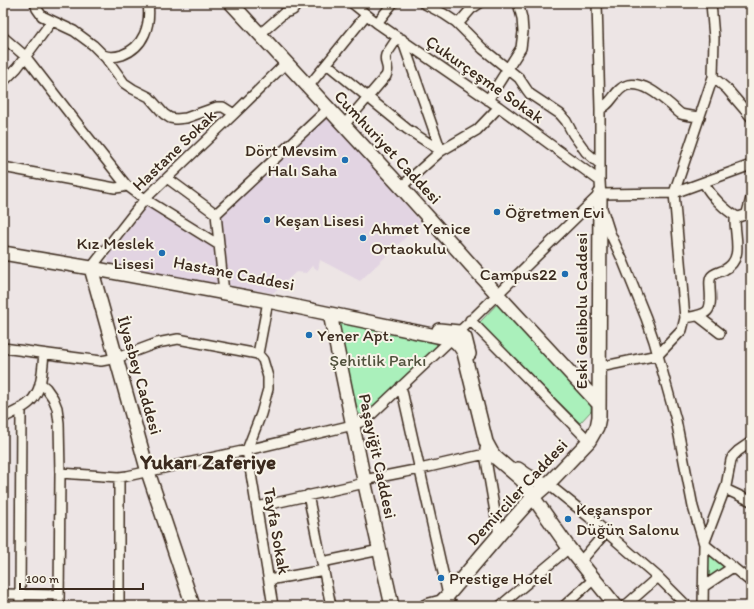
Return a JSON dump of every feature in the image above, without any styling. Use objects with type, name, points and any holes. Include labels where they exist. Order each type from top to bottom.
[{"type":"main road","name":"Cumhuriyet Caddesi","points":[[231,3],[599,404]]},
{"type":"main road","name":"Eski Gelibolu Caddesi","points":[[599,404],[600,187]]},
{"type":"main road","name":"Hastane Caddesi","points":[[3,248],[428,329],[455,336]]},
{"type":"main road","name":"Hastane Caddesi","points":[[3,253],[93,266]]},
{"type":"main road","name":"İlyasbey Caddesi","points":[[93,266],[148,472],[193,606]]},
{"type":"main road","name":"Hastane Caddesi","points":[[224,291],[330,314],[455,336]]},
{"type":"main road","name":"Paşayiğit Caddesi","points":[[330,314],[392,606]]},
{"type":"main road","points":[[548,484],[540,483],[530,478],[499,454],[493,447],[466,340],[463,336],[455,336],[464,353],[486,448],[522,480],[569,548],[616,606]]},
{"type":"main road","name":"Demirciler Caddesi","points":[[445,602],[499,535],[533,497],[548,484],[589,441],[598,427],[599,404]]},
{"type":"main road","points":[[426,606],[445,602]]},
{"type":"street","points":[[35,3],[39,13],[42,16],[80,35],[104,55],[121,80],[133,90],[149,97],[164,114],[170,118],[186,118],[217,107],[222,107],[234,114]]},
{"type":"street","points":[[112,66],[111,60],[113,58],[130,51],[141,42],[147,27],[148,3]]},
{"type":"street","points":[[260,34],[284,13],[293,10],[298,3]]},
{"type":"street","name":"Çukurçeşme Sokak","points":[[352,3],[377,23],[499,107],[600,187]]},
{"type":"street","points":[[377,23],[393,3]]},
{"type":"street","points":[[423,3],[444,14],[458,24],[480,47],[518,78],[530,94],[560,114],[566,120],[573,134],[586,152],[600,164]]},
{"type":"street","points":[[458,24],[471,9],[480,3]]},
{"type":"street","points":[[597,3],[600,109],[600,187],[607,224],[646,318],[676,420],[693,507],[704,544],[703,606]]},
{"type":"street","points":[[600,366],[658,355],[682,330],[685,318],[674,193],[713,77],[714,38],[711,3]]},
{"type":"street","points":[[488,100],[519,52],[522,43],[523,25],[516,4]]},
{"type":"street","points":[[308,87],[366,15]]},
{"type":"street","points":[[3,82],[17,68],[52,21]]},
{"type":"street","points":[[3,37],[26,56],[126,185],[145,199],[219,246]]},
{"type":"street","points":[[344,125],[368,98],[388,72],[388,67],[385,61],[386,55],[400,38]]},
{"type":"street","points":[[400,38],[441,151]]},
{"type":"street","points":[[104,55],[116,57]]},
{"type":"street","name":"Hastane Sokak","points":[[93,266],[145,199],[286,63]]},
{"type":"street","points":[[327,64],[407,129],[441,151]]},
{"type":"street","points":[[713,77],[727,89],[751,117]]},
{"type":"street","points":[[600,109],[608,104],[621,88],[636,85],[647,88],[656,93],[682,114],[700,117]]},
{"type":"street","points":[[401,187],[441,151],[477,130],[499,107]]},
{"type":"street","points":[[216,214],[328,109]]},
{"type":"street","points":[[600,187],[674,193],[751,166]]},
{"type":"street","name":"Hastane Sokak","points":[[3,167],[115,188],[126,185]]},
{"type":"street","points":[[166,178],[216,214],[224,291]]},
{"type":"street","points":[[704,183],[712,196],[732,214],[745,216]]},
{"type":"street","points":[[60,473],[119,477],[127,476],[247,450],[363,422],[498,294],[600,187]]},
{"type":"street","points":[[685,318],[698,316],[705,313],[710,306],[711,276],[728,268],[733,263],[737,251],[735,221],[736,218],[745,216],[748,211],[751,198]]},
{"type":"street","points":[[600,256],[601,246],[606,242],[613,242],[617,248]]},
{"type":"street","points":[[258,354],[268,301]]},
{"type":"street","points":[[698,316],[720,333]]},
{"type":"street","points":[[470,320],[589,441]]},
{"type":"street","points":[[3,348],[97,361],[117,358],[157,343],[178,339],[258,354],[265,364],[268,377],[268,389],[261,414],[247,450]]},
{"type":"street","points":[[3,418],[32,400],[36,394],[40,383],[44,354]]},
{"type":"street","points":[[40,383],[46,388],[55,403],[59,423],[59,606]]},
{"type":"street","points":[[401,386],[420,468],[445,602]]},
{"type":"street","points":[[20,606],[21,408]]},
{"type":"street","points":[[704,544],[725,489],[729,465],[733,456],[751,442]]},
{"type":"street","points":[[257,507],[420,468],[486,448],[499,535]]},
{"type":"street","name":"Tayfa Sokak","points":[[247,450],[274,606]]},
{"type":"street","points":[[119,477],[119,606]]},
{"type":"street","points":[[548,484],[658,577],[687,606]]},
{"type":"street","points":[[725,489],[751,501]]},
{"type":"street","points":[[308,496],[331,606]]},
{"type":"street","points":[[580,562],[606,532]]},
{"type":"street","points":[[704,544],[751,582]]},
{"type":"street","points":[[500,606],[569,548]]},
{"type":"street","points":[[269,580],[380,550]]},
{"type":"street","points":[[703,587],[733,567]]},
{"type":"street","points":[[625,606],[658,577]]},
{"type":"street","points":[[564,606],[594,579]]},
{"type":"street","points":[[3,594],[59,595]]},
{"type":"shaded area","points":[[327,114],[421,223],[360,281],[320,260],[318,270],[312,266],[306,273],[296,272],[273,293],[227,285],[221,214]]},
{"type":"shaded area","points":[[149,204],[215,246],[219,284],[110,264],[108,260],[109,255]]},
{"type":"green space","points":[[499,302],[591,402],[591,411],[580,423],[479,323]]},
{"type":"green space","name":"Şehitlik Parkı","points":[[341,322],[436,342],[437,347],[367,414],[360,415],[357,410],[339,326]]},
{"type":"green space","points":[[710,554],[726,567],[707,579],[706,564]]},
{"type":"place","name":"Dört Mevsim Halı Saha","points":[[345,160]]},
{"type":"place","name":"Öğretmen Evi","points":[[497,212]]},
{"type":"place","name":"Keşan Lisesi","points":[[267,220]]},
{"type":"place","name":"Ahmet Yenice Ortaokulu","points":[[363,238]]},
{"type":"place","name":"Kız Meslek Lisesi","points":[[162,253]]},
{"type":"place","name":"Campus22","points":[[565,274]]},
{"type":"place","name":"Yener Apt.","points":[[309,335]]},
{"type":"place","name":"Keşanspor Düğün Salonu","points":[[568,519]]},
{"type":"place","name":"Prestige Hotel","points":[[441,578]]},
{"type":"district","name":"Yukarı Zaferiye","points":[[208,462]]}]
